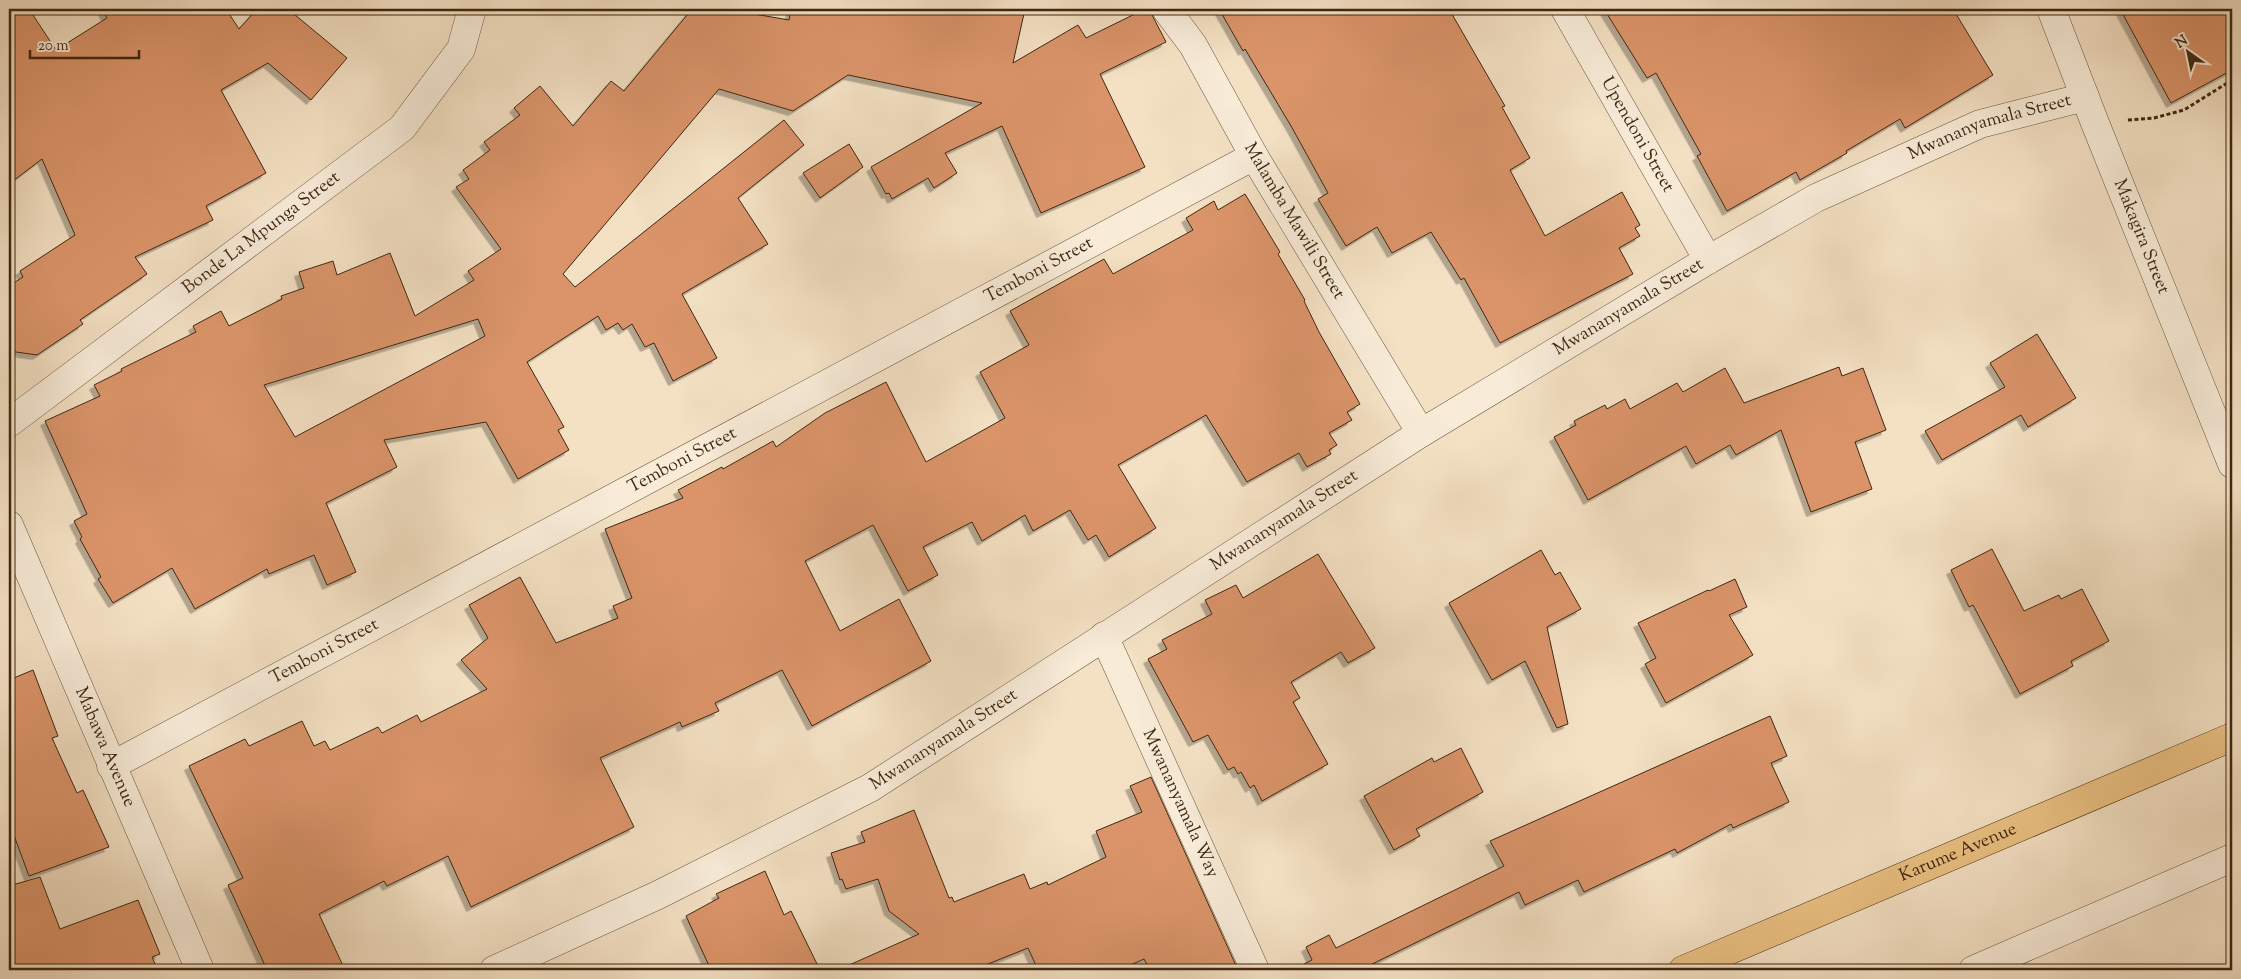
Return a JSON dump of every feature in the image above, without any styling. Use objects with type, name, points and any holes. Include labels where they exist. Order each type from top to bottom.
[{"type":"main road","name":"Karume Avenue","points":[[1683,970],[2232,737]]},
{"type":"street","name":"Bonde La Mpunga Street","points":[[9,423],[402,128],[461,49],[472,9]]},
{"type":"street","name":"Malamba Mawili Street","points":[[1166,9],[1193,45],[1254,156],[1421,433]]},
{"type":"street","name":"Upendoni Street","points":[[1565,9],[1708,260]]},
{"type":"street","name":"Makagira Street","points":[[2051,9],[2232,464]]},
{"type":"street","name":"Mwananyamala Street","points":[[494,970],[658,895],[870,788],[1421,433],[1708,260],[1816,198],[1980,124],[2086,97]]},
{"type":"street","name":"Temboni Street","points":[[111,766],[1254,156]]},
{"type":"street","name":"Mabawa Avenue","points":[[9,525],[200,970]]},
{"type":"street","name":"Mwananyamala Way","points":[[1104,636],[1256,970]]},
{"type":"street","points":[[1972,970],[2232,858]]},
{"type":"path","points":[[2095,123],[2154,118],[2184,110],[2232,80]]},
{"type":"building","points":[[9,9],[29,9],[56,50],[107,18],[102,9],[226,9],[239,29],[257,9],[288,9],[347,58],[311,100],[268,63],[221,90],[266,173],[206,206],[213,220],[135,257],[147,274],[80,320],[83,324],[37,355],[9,351],[9,286],[23,277],[20,271],[75,235],[42,159],[9,184]]},
{"type":"building","points":[[692,9],[725,9],[789,20],[791,9],[1025,9],[1013,63],[1078,25],[1086,38],[1145,9],[1149,9],[1166,42],[1100,74],[1145,167],[1041,213],[1002,126],[945,153],[957,173],[934,188],[928,178],[892,199],[889,193],[886,194],[871,167],[982,103],[848,75],[793,111],[719,89],[563,274],[575,287],[784,120],[804,145],[738,198],[768,244],[682,294],[717,358],[673,381],[654,343],[645,347],[632,324],[623,330],[618,323],[606,330],[598,316],[527,362],[564,427],[558,430],[569,450],[518,479],[486,422],[384,440],[397,467],[326,503],[356,572],[327,585],[314,555],[269,574],[267,569],[195,609],[172,568],[113,603],[98,579],[101,577],[80,539],[82,537],[74,521],[87,514],[45,421],[100,396],[94,385],[122,371],[121,369],[196,332],[193,326],[221,311],[229,326],[282,299],[281,296],[304,288],[299,272],[333,261],[337,275],[390,253],[415,316],[474,280],[468,271],[501,249],[456,187],[469,179],[463,170],[490,150],[484,142],[520,115],[514,108],[540,86],[573,126],[611,81],[624,91]],"holes":[[[478,319],[485,336],[295,437],[264,385]]]},
{"type":"building","points":[[1219,9],[1449,9],[1505,106],[1502,107],[1530,158],[1510,170],[1545,236],[1622,192],[1640,225],[1635,228],[1640,236],[1619,248],[1633,274],[1500,343],[1464,278],[1461,280],[1431,232],[1392,253],[1377,227],[1346,246],[1318,199],[1328,193],[1291,126],[1245,49],[1243,51]]},
{"type":"building","points":[[1604,9],[1953,9],[1993,75],[1905,128],[1900,119],[1800,180],[1796,172],[1727,211],[1697,156],[1701,154],[1656,73],[1647,78]]},
{"type":"building","points":[[2120,9],[2232,9],[2232,70],[2171,103]]},
{"type":"building","points":[[849,144],[863,167],[820,198],[803,173]]},
{"type":"building","points":[[1245,194],[1280,252],[1278,254],[1305,300],[1319,332],[1360,404],[1347,412],[1352,420],[1329,433],[1337,445],[1329,450],[1331,454],[1307,467],[1299,453],[1247,482],[1206,415],[1118,465],[1156,528],[1109,557],[1096,535],[1088,540],[1070,510],[1033,531],[1025,515],[982,541],[972,522],[923,547],[938,575],[908,591],[873,525],[805,561],[840,631],[899,599],[931,661],[812,726],[782,670],[715,703],[719,711],[682,727],[680,722],[600,758],[634,827],[471,907],[448,856],[387,886],[384,881],[319,914],[345,970],[267,970],[228,885],[243,878],[189,766],[245,739],[249,746],[302,721],[314,746],[325,741],[330,750],[378,727],[382,733],[417,715],[421,722],[487,689],[461,660],[488,638],[469,605],[520,577],[556,643],[618,618],[613,606],[632,598],[605,529],[683,498],[678,490],[722,467],[723,469],[773,441],[776,447],[825,413],[886,382],[926,462],[1005,418],[980,372],[1029,345],[1010,311],[1104,259],[1113,274],[1193,230],[1186,218],[1214,201],[1218,210]]},
{"type":"building","points":[[2037,334],[2076,398],[2028,427],[2021,415],[1942,460],[1925,431],[2005,387],[1990,363]]},
{"type":"building","points":[[1839,367],[1842,376],[1863,368],[1886,430],[1855,442],[1872,489],[1811,512],[1781,430],[1736,455],[1730,445],[1696,464],[1686,446],[1588,500],[1554,437],[1576,425],[1574,421],[1605,405],[1607,409],[1625,399],[1630,409],[1677,383],[1683,392],[1725,368],[1744,403]]},
{"type":"building","points":[[1992,549],[2024,611],[2059,595],[2061,599],[2082,589],[2109,641],[2071,661],[2073,666],[2020,694],[1973,605],[1969,607],[1951,570]]},
{"type":"building","points":[[1541,550],[1555,575],[1560,572],[1581,609],[1547,627],[1568,724],[1557,728],[1525,661],[1492,680],[1449,603]]},
{"type":"building","points":[[1318,554],[1375,648],[1348,663],[1341,652],[1291,682],[1300,698],[1293,702],[1328,764],[1262,801],[1254,785],[1250,788],[1241,772],[1238,774],[1234,767],[1228,770],[1208,735],[1193,742],[1148,659],[1167,649],[1162,640],[1212,614],[1205,600],[1236,585],[1243,598]]},
{"type":"building","points":[[1735,579],[1747,607],[1729,615],[1753,655],[1666,703],[1645,664],[1656,658],[1638,623]]},
{"type":"building","points":[[33,670],[58,736],[52,738],[77,793],[83,790],[109,847],[29,876],[9,822],[9,680]]},
{"type":"building","points":[[1770,716],[1787,756],[1771,763],[1789,802],[1733,828],[1731,824],[1677,853],[1675,849],[1584,892],[1578,880],[1525,905],[1519,892],[1360,970],[1292,970],[1312,960],[1306,947],[1329,935],[1336,948],[1504,866],[1490,841]]},
{"type":"building","points":[[1461,748],[1483,792],[1416,829],[1420,836],[1394,850],[1364,796],[1432,758],[1434,762]]},
{"type":"building","points":[[1151,777],[1238,970],[1150,970],[1144,959],[1119,970],[1038,970],[1028,948],[973,970],[838,970],[919,934],[889,911],[878,879],[846,889],[842,879],[840,880],[831,853],[865,842],[861,832],[914,810],[949,898],[952,897],[954,902],[1024,874],[1030,889],[1047,882],[1048,885],[1106,857],[1096,831],[1142,812],[1130,786]]},
{"type":"building","points":[[765,871],[784,915],[791,911],[820,970],[711,970],[686,916],[719,898],[716,894]]},
{"type":"building","points":[[40,877],[60,929],[138,900],[160,954],[152,957],[158,970],[9,970],[9,886]]}]
